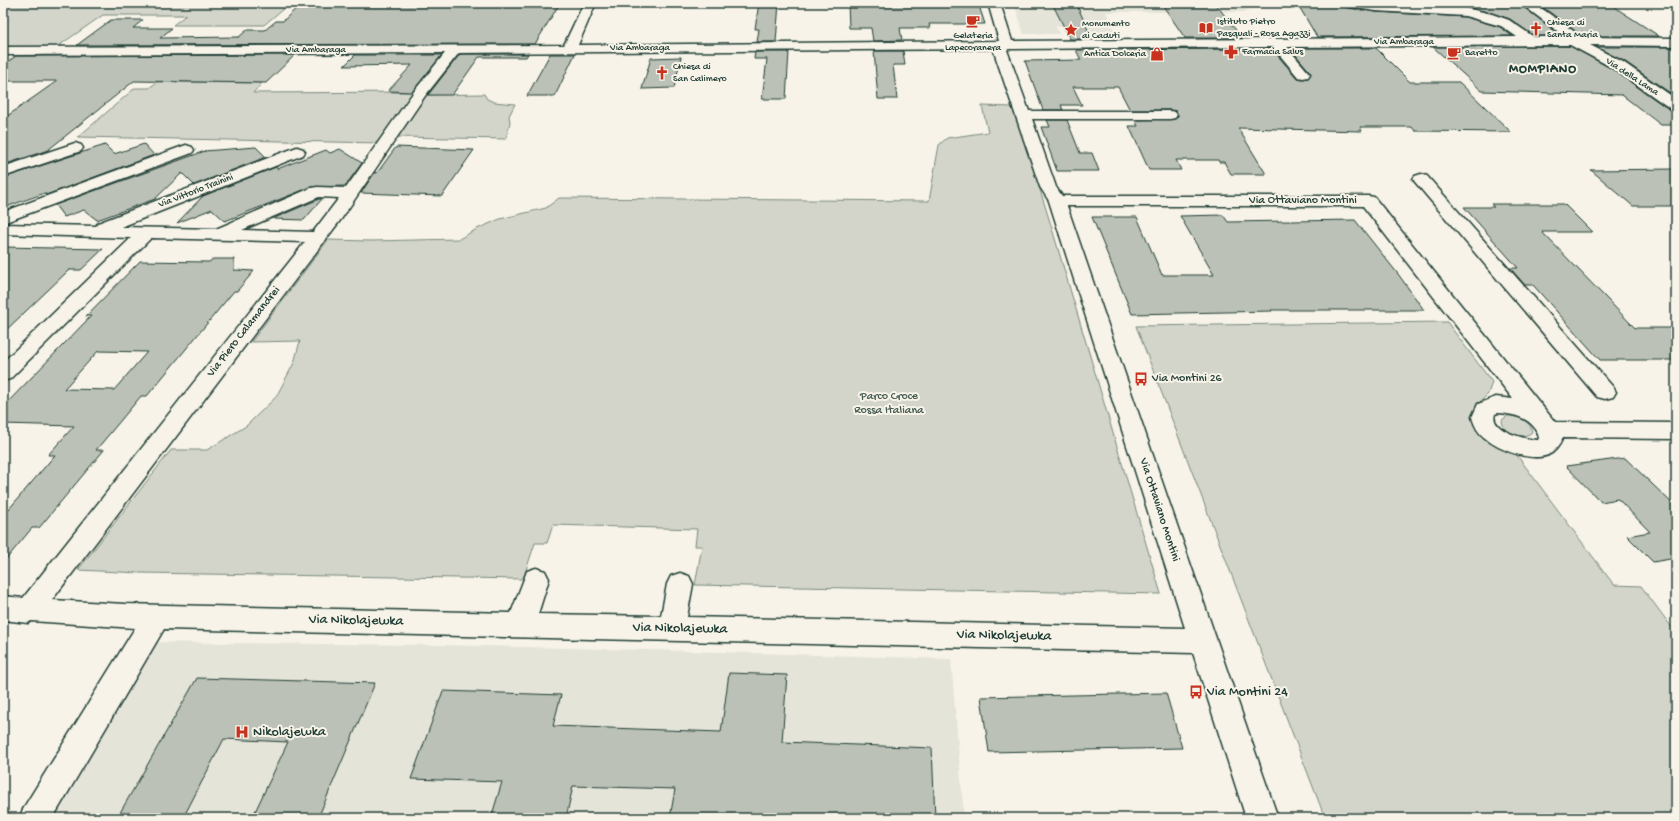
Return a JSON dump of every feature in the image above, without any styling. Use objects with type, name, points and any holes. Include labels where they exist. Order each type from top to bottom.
[{"type":"street","points":[[570,49],[590,3]]},
{"type":"street","points":[[994,3],[1007,45]]},
{"type":"street","points":[[1349,3],[1376,7],[1465,12],[1488,17],[1505,23],[1531,40]]},
{"type":"street","points":[[1454,3],[1465,12]]},
{"type":"street","name":"Via della Lama","points":[[1526,3],[1574,40],[1618,65],[1675,104]]},
{"type":"street","name":"Via Ambaraga","points":[[3,51],[570,49],[1531,40],[1676,42]]},
{"type":"street","points":[[1277,42],[1303,74]]},
{"type":"street","name":"Via Ottaviano Montini","points":[[1007,45],[1000,49],[1048,187],[1057,201],[1262,818]]},
{"type":"street","name":"Via Piero Calamandrei","points":[[16,610],[318,237],[420,93],[455,49]]},
{"type":"street","points":[[1023,115],[1170,115]]},
{"type":"street","points":[[3,172],[75,148]]},
{"type":"street","points":[[3,218],[186,150]]},
{"type":"street","name":"Via Vittorio Trainini","points":[[94,231],[297,152]]},
{"type":"street","points":[[1421,179],[1605,392]]},
{"type":"street","name":"Via Ottaviano Montini","points":[[1216,194],[1272,186]]},
{"type":"street","name":"Via Vittorio Trainini","points":[[218,234],[317,192],[351,192]]},
{"type":"street","name":"Via Ottaviano Montini","points":[[1057,201],[1093,195],[1216,194],[1307,198],[1366,198],[1545,425]]},
{"type":"street","name":"Via Vittorio Trainini","points":[[3,229],[318,237]]},
{"type":"street","points":[[3,374],[147,232]]},
{"type":"street","points":[[1496,405],[1510,380]]},
{"type":"street","points":[[1496,405],[1510,405],[1527,411],[1545,425],[1551,440],[1544,447],[1531,449],[1514,445],[1499,438],[1487,427],[1483,417],[1486,409],[1496,405]]},
{"type":"street","points":[[1545,425],[1668,431]]},
{"type":"street","points":[[521,625],[536,579]]},
{"type":"street","points":[[672,628],[680,584]]},
{"type":"street","name":"Via Nikolajewka","points":[[16,610],[157,616],[1203,641]]},
{"type":"street","points":[[35,818],[157,616]]},
{"type":"shaded area","points":[[1014,3],[1241,3],[1249,12],[1106,12],[1116,34],[1085,34],[1056,26],[1059,34],[1024,34]]},
{"type":"shaded area","points":[[135,642],[439,645],[951,659],[964,818],[23,818]]},
{"type":"green space","points":[[83,3],[295,3],[290,8],[284,8],[264,25],[173,25],[186,15],[103,15],[54,49],[3,48],[3,5],[79,6]]},
{"type":"green space","points":[[157,82],[262,83],[253,93],[417,92],[382,143],[78,137],[135,88],[149,88]]},
{"type":"green space","points":[[484,94],[487,99],[494,102],[515,104],[509,116],[510,122],[506,139],[397,137],[423,95]]},
{"type":"green space","name":"Parco Croce Rossa Italiana","points":[[982,106],[1014,107],[1050,222],[1161,594],[695,585],[702,546],[695,546],[697,529],[553,525],[547,543],[535,543],[523,579],[141,573],[78,570],[171,450],[207,450],[246,426],[276,397],[294,363],[300,341],[251,342],[328,240],[371,241],[459,239],[500,219],[546,208],[559,198],[929,201],[939,145],[947,138],[988,132]]},
{"type":"green space","points":[[1447,322],[1492,382],[1488,394],[1479,403],[1472,417],[1513,450],[1614,585],[1641,586],[1676,633],[1676,818],[1325,818],[1136,326]]},
{"type":"green space","points":[[1507,416],[1523,420],[1529,424],[1532,432],[1524,436],[1514,434],[1509,431],[1503,424],[1502,420]]},
{"type":"building","points":[[302,3],[560,3],[535,44],[77,45],[111,20],[143,20],[133,28],[172,28],[160,38],[239,37],[247,30],[265,30],[276,21],[283,21]]},
{"type":"building","points":[[759,3],[779,3],[776,42],[757,42],[759,29],[755,29]]},
{"type":"building","points":[[848,3],[978,3],[985,24],[929,24],[930,28],[900,28],[902,40],[873,41],[871,28],[849,28]]},
{"type":"building","points":[[1052,3],[1076,3],[1092,39],[1070,39]]},
{"type":"building","points":[[1161,3],[1215,3],[1242,38],[1185,38]]},
{"type":"building","points":[[1297,3],[1342,3],[1345,7],[1376,12],[1465,17],[1500,27],[1512,36],[1317,37]]},
{"type":"building","points":[[1465,3],[1519,3],[1561,36],[1534,36],[1510,19],[1470,8]]},
{"type":"building","points":[[1537,3],[1608,3],[1659,36],[1582,36]]},
{"type":"building","points":[[1570,46],[1612,69],[1670,110],[1676,111],[1676,125],[1661,125],[1622,95],[1482,91],[1433,47]]},
{"type":"building","points":[[1596,47],[1676,47],[1676,97],[1624,61]]},
{"type":"building","points":[[1290,48],[1376,48],[1410,82],[1459,82],[1511,132],[1415,131],[1412,127],[1360,127],[1362,131],[1238,128],[1266,174],[1231,174],[1224,162],[1219,162],[1218,160],[1176,160],[1181,170],[1149,170],[1129,126],[1138,126],[1135,120],[1175,119],[1178,116],[1176,111],[1130,110],[1118,87],[1073,87],[1082,105],[1061,105],[1063,110],[1043,110],[1025,61],[1081,60],[1076,50],[1272,49],[1297,78],[1308,78],[1311,73]]},
{"type":"building","points":[[874,51],[903,51],[905,65],[893,65],[897,99],[878,99]]},
{"type":"building","points":[[755,52],[789,52],[786,99],[762,99],[767,59],[754,59]]},
{"type":"building","points":[[460,54],[528,54],[526,57],[479,57],[452,95],[428,95]]},
{"type":"building","points":[[550,54],[575,54],[555,96],[527,96]]},
{"type":"building","points":[[295,55],[266,83],[134,81],[48,150],[3,165],[3,119],[57,81],[3,81],[3,65],[16,56]]},
{"type":"building","points":[[355,55],[442,55],[412,92],[388,91],[412,65],[344,66]]},
{"type":"building","name":"Chiesa di San Calimero","points":[[681,57],[674,88],[642,89],[651,58]]},
{"type":"building","points":[[1047,120],[1067,120],[1080,153],[1092,153],[1099,171],[1057,171],[1041,127],[1050,127]]},
{"type":"building","points":[[144,144],[154,155],[46,195],[45,193],[3,208],[3,178],[105,145],[114,154]]},
{"type":"building","points":[[256,147],[266,157],[194,185],[182,173],[155,199],[97,220],[84,210],[64,217],[55,205],[204,151]]},
{"type":"building","points":[[396,147],[474,150],[442,196],[361,193],[375,172],[377,173]]},
{"type":"building","points":[[340,149],[362,163],[345,186],[311,187],[225,221],[212,209],[177,223],[203,196],[276,167],[277,169],[326,150],[330,153]]},
{"type":"building","points":[[1676,169],[1676,206],[1633,206],[1591,170]]},
{"type":"building","points":[[322,199],[304,220],[274,219],[277,217]]},
{"type":"building","points":[[1491,204],[1564,204],[1592,232],[1542,232],[1635,328],[1676,328],[1676,360],[1600,360],[1533,285],[1525,285],[1510,268],[1518,268],[1464,207],[1494,207]]},
{"type":"building","points":[[1223,215],[1228,222],[1355,220],[1398,274],[1424,310],[1271,310],[1272,311],[1132,314],[1092,217],[1137,217],[1162,275],[1214,275],[1180,216]]},
{"type":"building","points":[[3,247],[103,249],[81,270],[69,270],[3,333]]},
{"type":"building","points":[[213,259],[234,259],[234,270],[254,271],[237,291],[234,291],[147,396],[141,396],[96,450],[104,450],[39,528],[32,528],[3,563],[3,516],[55,455],[48,455],[74,426],[3,424],[3,407],[91,316],[86,316],[140,261],[209,262]],"holes":[[[98,351],[147,352],[114,390],[64,389]]]},
{"type":"building","points":[[1625,458],[1676,507],[1676,558],[1653,562],[1627,536],[1650,532],[1618,499],[1601,502],[1566,466]]},
{"type":"building","points":[[729,673],[787,675],[782,742],[932,748],[935,818],[843,815],[843,818],[670,818],[675,789],[573,786],[566,818],[491,818],[502,782],[411,779],[443,691],[561,695],[553,726],[721,732]]},
{"type":"building","points":[[197,678],[375,683],[318,818],[252,818],[288,742],[224,739],[183,818],[117,818]]},
{"type":"building","points":[[1166,693],[1182,748],[989,752],[981,697]]},
{"type":"place","name":"Gelateria Lapecoranera","points":[[973,21]]},
{"type":"place","name":"Istituto Pietro Pasquali - Rosa Agazzi","points":[[1206,28]]},
{"type":"place","name":"Chiesa di Santa Maria","points":[[1536,29]]},
{"type":"place","name":"Monumento ai Caduti","points":[[1071,30]]},
{"type":"place","name":"Farmacia Salus","points":[[1231,52]]},
{"type":"place","name":"Baretto","points":[[1454,53]]},
{"type":"place","name":"Antica Dolceria","points":[[1157,54]]},
{"type":"place","name":"Chiesa di San Calimero","points":[[662,73]]},
{"type":"place","name":"Via Montini 26","points":[[1141,379]]},
{"type":"place","name":"Via Montini 24","points":[[1196,692]]},
{"type":"place","name":"Nikolajewka","points":[[242,732]]},
{"type":"district","name":"MOMPIANO","points":[[1543,69]]}]
